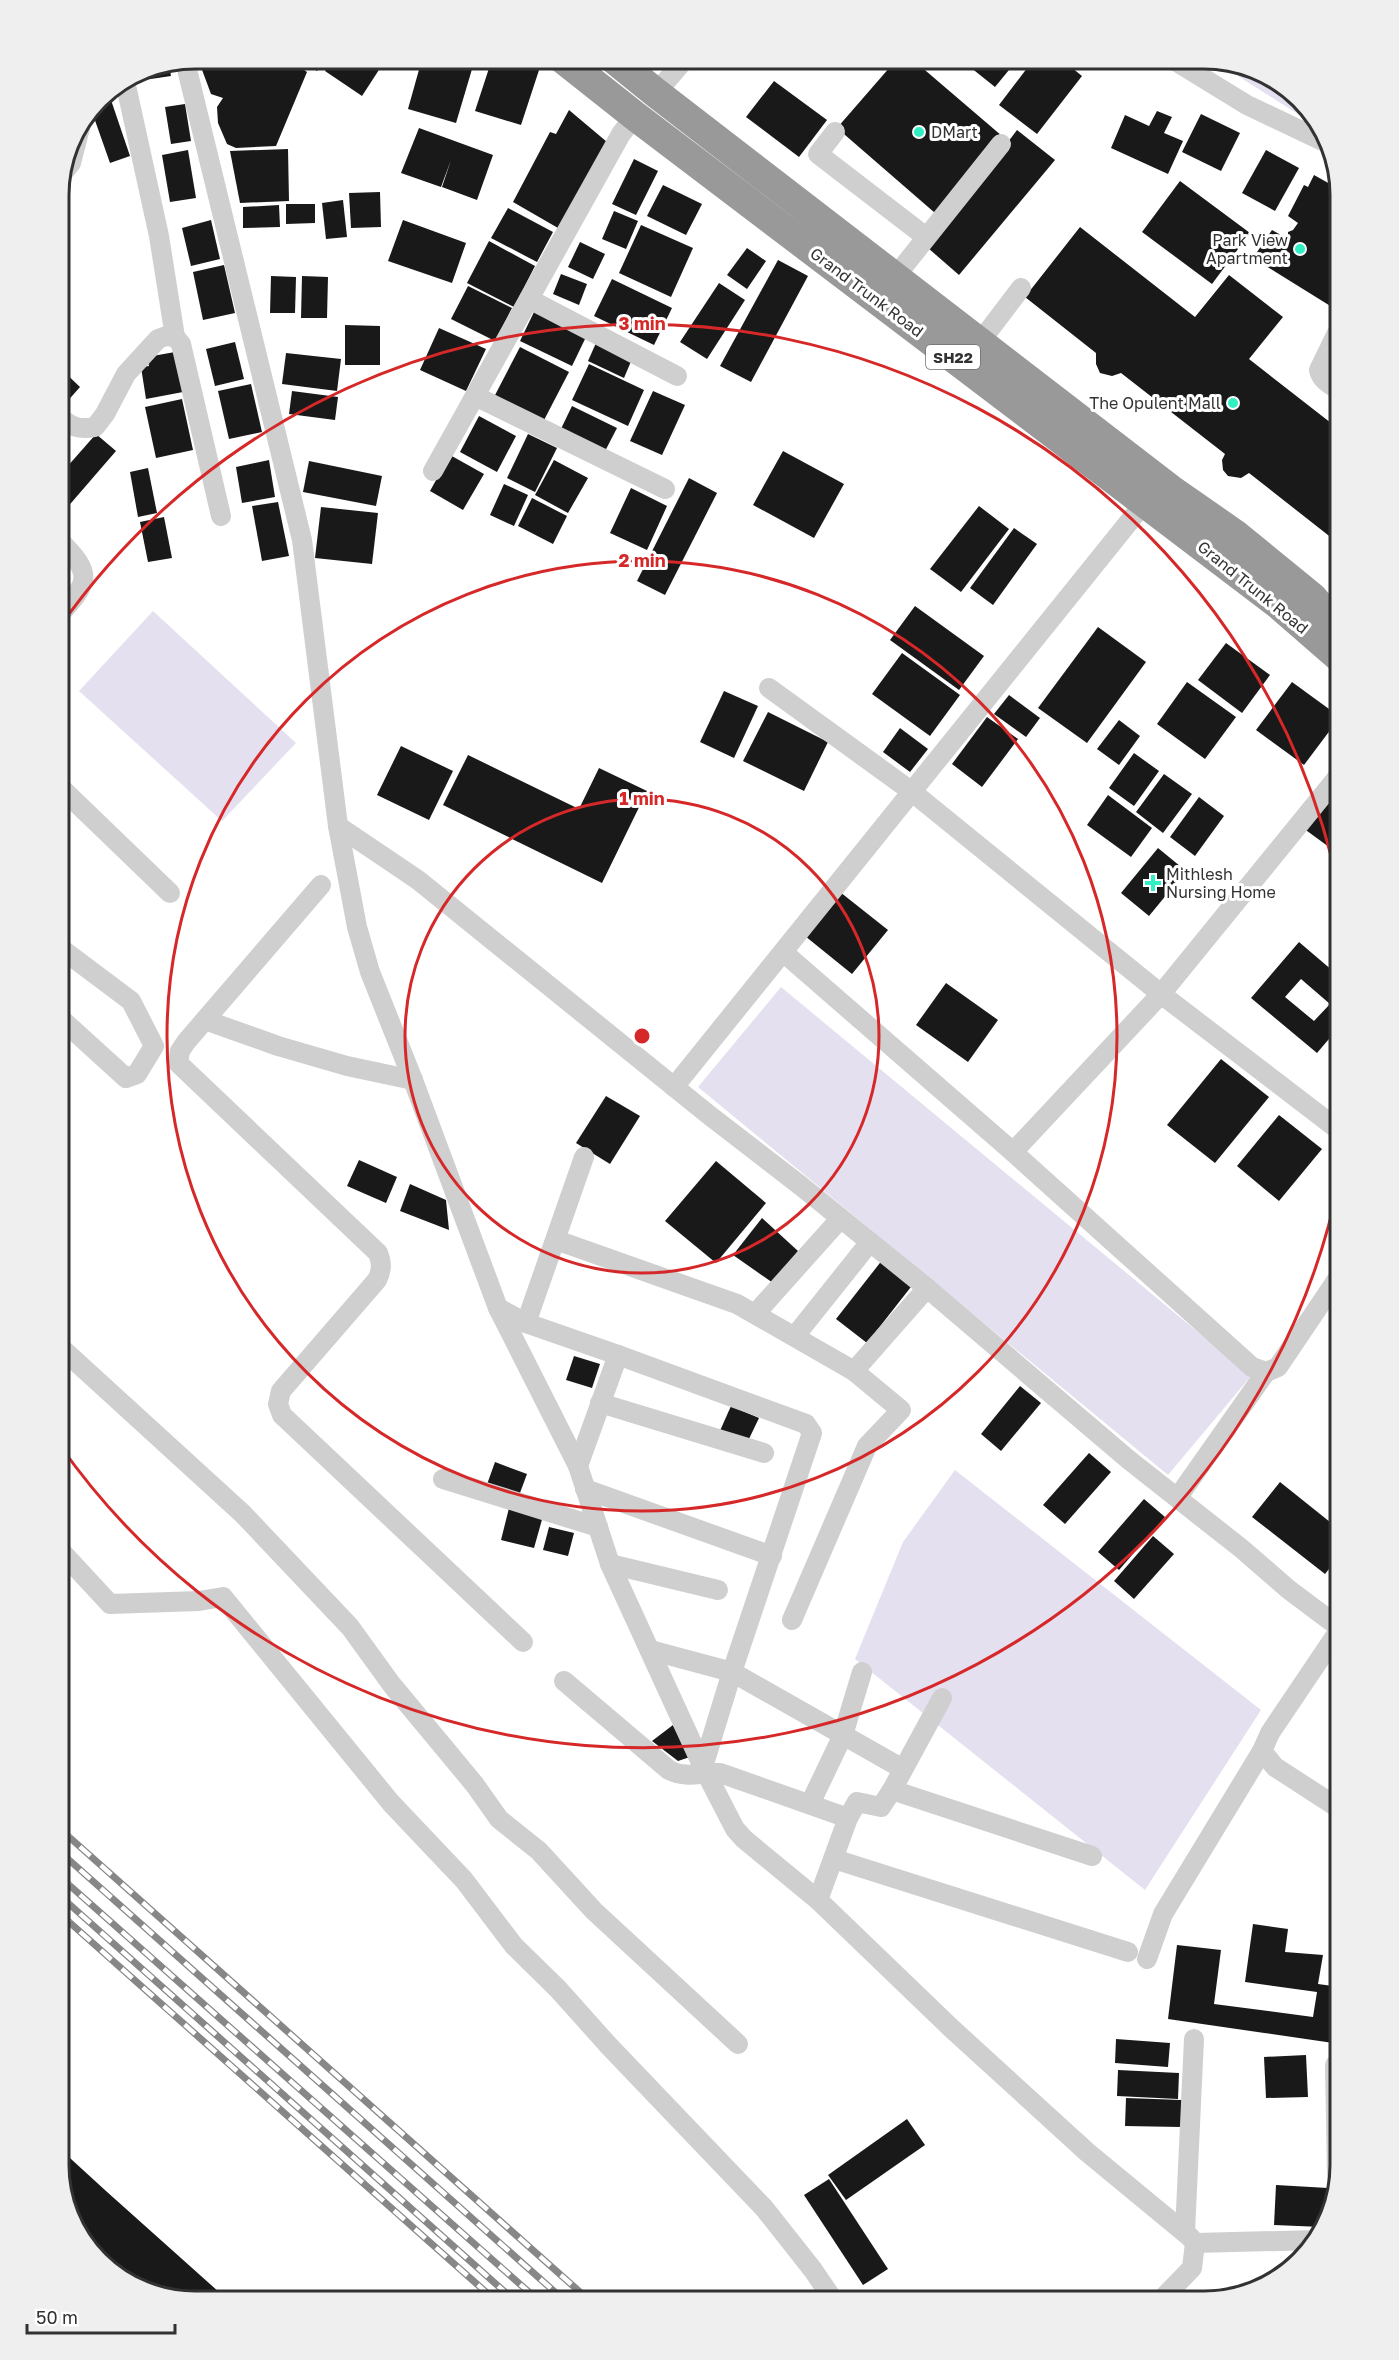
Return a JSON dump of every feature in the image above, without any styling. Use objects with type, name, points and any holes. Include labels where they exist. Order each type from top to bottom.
[{"type":"highway","name":"Grand Trunk Road","points":[[576,69],[635,116],[1158,496],[1236,535],[1312,597],[1330,617]]},
{"type":"highway","name":"Grand Trunk Road","points":[[626,69],[980,342],[1330,649]]},
{"type":"street","points":[[186,69],[302,540],[338,826],[357,927],[370,972],[498,1308],[578,1466],[610,1564],[704,1769],[735,1829],[744,1839],[818,1900],[950,2027],[1087,2152],[1190,2238],[1305,2240]]},
{"type":"street","points":[[656,93],[676,69]]},
{"type":"street","points":[[1188,69],[1247,105],[1316,138]]},
{"type":"street","points":[[127,89],[159,236],[175,337],[181,344],[221,516]]},
{"type":"street","points":[[433,471],[621,134],[635,116]]},
{"type":"street","points":[[835,132],[818,154],[926,237]]},
{"type":"street","points":[[894,277],[1001,144]]},
{"type":"street","points":[[980,342],[1021,288]]},
{"type":"street","points":[[529,299],[677,376]]},
{"type":"street","points":[[69,424],[85,429],[95,427],[105,414],[126,374],[158,339],[166,336],[175,337]]},
{"type":"street","points":[[1330,348],[1319,370],[1320,376],[1330,384]]},
{"type":"street","points":[[475,396],[665,489]]},
{"type":"street","points":[[674,1087],[911,790],[1158,496]]},
{"type":"street","points":[[69,550],[84,573],[84,582],[79,593],[69,604]]},
{"type":"street","points":[[769,688],[911,790],[1161,994],[1330,1123]]},
{"type":"street","points":[[1013,1152],[1161,994],[1330,787]]},
{"type":"street","points":[[69,796],[170,893]]},
{"type":"street","points":[[338,826],[418,880],[674,1087],[801,1186],[927,1288],[1130,1460],[1288,1589],[1330,1620]]},
{"type":"street","points":[[321,885],[180,1051],[178,1064],[378,1252],[381,1262],[381,1272],[377,1280],[281,1391],[278,1404],[282,1415],[523,1642]]},
{"type":"street","points":[[783,952],[1013,1152],[1252,1367],[1266,1372]]},
{"type":"street","points":[[69,954],[131,1001],[154,1046],[137,1074],[126,1078],[69,1026]]},
{"type":"street","points":[[205,1020],[278,1046],[347,1066],[413,1080]]},
{"type":"street","points":[[526,1323],[584,1157]]},
{"type":"street","points":[[756,1313],[840,1219]]},
{"type":"street","points":[[556,1240],[737,1304],[756,1313],[854,1371],[901,1410],[867,1446],[792,1620]]},
{"type":"street","points":[[795,1336],[870,1242]]},
{"type":"street","points":[[854,1371],[927,1288]]},
{"type":"street","points":[[1178,1497],[1266,1372],[1278,1367],[1330,1291]]},
{"type":"street","points":[[498,1308],[526,1323],[618,1354],[806,1424],[812,1433],[811,1443],[732,1672],[704,1769]]},
{"type":"street","points":[[578,1466],[618,1354]]},
{"type":"street","points":[[69,1355],[243,1514],[350,1628],[392,1685],[475,1785],[499,1820],[539,1851],[594,1911],[738,2044]]},
{"type":"street","points":[[600,1403],[764,1452]]},
{"type":"street","points":[[443,1479],[598,1527]]},
{"type":"street","points":[[585,1489],[772,1556]]},
{"type":"street","points":[[69,1561],[110,1604],[199,1601],[223,1597],[391,1803],[464,1880],[514,1946],[558,1989],[764,2208],[827,2291]]},
{"type":"street","points":[[610,1564],[718,1590]]},
{"type":"street","points":[[1147,1959],[1163,1914],[1262,1751],[1270,1733],[1330,1644]]},
{"type":"street","points":[[650,1650],[732,1672],[903,1768]]},
{"type":"street","points":[[810,1804],[843,1735],[862,1672]]},
{"type":"street","points":[[564,1681],[669,1770],[681,1776],[704,1769],[848,1818]]},
{"type":"street","points":[[818,1900],[848,1818],[857,1802],[881,1807],[942,1698]]},
{"type":"street","points":[[1262,1751],[1275,1767],[1330,1802]]},
{"type":"street","points":[[892,1790],[1092,1856]]},
{"type":"street","points":[[834,1859],[1128,1952]]},
{"type":"street","points":[[1170,2291],[1192,2268],[1190,2238],[1194,2039]]},
{"type":"shaded area","points":[[1231,72],[1260,82],[1274,90],[1303,117]]},
{"type":"shaded area","points":[[153,611],[296,743],[222,821],[79,691]]},
{"type":"shaded area","points":[[781,987],[1251,1376],[1168,1475],[698,1087]]},
{"type":"shaded area","points":[[955,1470],[1261,1710],[1145,1890],[855,1659],[903,1542]]},
{"type":"building","points":[[202,69],[303,69],[307,72],[276,146],[236,148],[227,144],[218,123],[217,107],[223,98],[211,94]]},
{"type":"building","points":[[326,69],[380,69],[362,96],[325,71]]},
{"type":"building","points":[[419,69],[472,69],[456,123],[408,109]]},
{"type":"building","points":[[489,69],[539,69],[521,125],[475,111]]},
{"type":"building","name":"DMart","points":[[888,69],[924,69],[1002,136],[935,213],[837,128]]},
{"type":"building","points":[[972,69],[1010,69],[995,87]]},
{"type":"building","points":[[1026,69],[1073,69],[1082,76],[1037,134],[999,105]]},
{"type":"building","points":[[170,71],[171,76],[145,80]]},
{"type":"building","points":[[774,81],[827,120],[799,157],[746,117]]},
{"type":"building","points":[[111,101],[130,156],[110,163],[95,119]]},
{"type":"building","points":[[185,104],[191,141],[171,144],[165,107]]},
{"type":"building","points":[[569,110],[607,142],[558,228],[513,202],[550,132],[556,134]]},
{"type":"building","points":[[1157,111],[1172,117],[1164,133],[1183,141],[1168,174],[1111,148],[1125,115],[1149,126]]},
{"type":"building","points":[[1201,114],[1240,133],[1221,171],[1182,152]]},
{"type":"building","points":[[419,128],[493,155],[477,200],[442,187],[451,160],[441,187],[401,173]]},
{"type":"building","points":[[1017,130],[1055,160],[959,275],[928,248]]},
{"type":"building","points":[[288,149],[289,201],[240,203],[230,151]]},
{"type":"building","points":[[188,150],[196,198],[170,202],[162,155]]},
{"type":"building","points":[[1266,150],[1299,168],[1275,211],[1242,193]]},
{"type":"building","points":[[634,159],[658,171],[636,215],[612,204]]},
{"type":"building","name":"Park View Apartment","points":[[1314,175],[1330,184],[1330,306],[1253,258],[1272,230],[1288,239],[1288,232],[1293,230],[1298,223],[1288,216],[1304,185],[1308,187]]},
{"type":"building","points":[[1180,181],[1250,233],[1212,284],[1142,232]]},
{"type":"building","points":[[663,185],[702,204],[686,235],[647,216]]},
{"type":"building","points":[[380,192],[381,227],[351,228],[349,193]]},
{"type":"building","points":[[343,200],[347,237],[326,239],[322,203]]},
{"type":"building","points":[[286,204],[315,204],[315,223],[286,224]]},
{"type":"building","points":[[279,205],[280,227],[243,228],[243,207]]},
{"type":"building","points":[[508,208],[553,232],[537,262],[491,238]]},
{"type":"building","points":[[614,211],[638,221],[626,249],[602,239]]},
{"type":"building","points":[[211,220],[220,259],[191,266],[182,228]]},
{"type":"building","points":[[403,220],[466,243],[452,283],[388,261]]},
{"type":"building","points":[[641,225],[693,248],[671,297],[619,273]]},
{"type":"building","name":"The Opulent Mall","points":[[1080,227],[1195,317],[1229,275],[1283,317],[1249,359],[1330,422],[1330,537],[1249,473],[1241,478],[1228,476],[1223,470],[1222,460],[1225,454],[1121,373],[1112,376],[1100,373],[1096,364],[1096,353],[1025,297]]},
{"type":"building","points":[[489,241],[535,266],[514,307],[467,283]]},
{"type":"building","points":[[580,242],[605,254],[593,279],[568,267]]},
{"type":"building","points":[[747,248],[766,261],[747,289],[727,275]]},
{"type":"building","points":[[778,260],[808,276],[751,382],[720,366]]},
{"type":"building","points":[[224,265],[235,313],[203,320],[193,272]]},
{"type":"building","points":[[561,274],[587,284],[579,305],[553,294]]},
{"type":"building","points":[[271,276],[296,277],[295,313],[270,313]]},
{"type":"building","points":[[302,276],[328,277],[327,318],[301,318]]},
{"type":"building","points":[[612,279],[672,308],[654,345],[594,316]]},
{"type":"building","points":[[719,283],[745,300],[707,359],[680,342]]},
{"type":"building","points":[[468,286],[512,308],[495,341],[451,319]]},
{"type":"building","points":[[534,312],[586,337],[572,366],[520,341]]},
{"type":"building","points":[[345,325],[380,326],[380,365],[345,365]]},
{"type":"building","points":[[439,328],[486,349],[466,391],[420,370]]},
{"type":"building","points":[[235,342],[244,379],[215,386],[206,349]]},
{"type":"building","points":[[596,343],[632,359],[624,378],[588,361]]},
{"type":"building","points":[[520,347],[569,372],[542,424],[493,399]]},
{"type":"building","points":[[175,352],[183,392],[146,399],[141,367],[149,366],[147,357]]},
{"type":"building","points":[[286,353],[341,359],[337,391],[282,384]]},
{"type":"building","points":[[589,364],[644,390],[628,426],[572,400]]},
{"type":"building","points":[[69,377],[80,387],[69,399]]},
{"type":"building","points":[[251,384],[262,432],[229,439],[218,391]]},
{"type":"building","points":[[292,391],[338,397],[335,420],[289,414]]},
{"type":"building","points":[[653,391],[685,405],[662,455],[630,441]]},
{"type":"building","points":[[182,399],[193,450],[156,458],[145,407]]},
{"type":"building","points":[[572,406],[617,428],[602,457],[558,435]]},
{"type":"building","points":[[479,416],[516,436],[497,472],[460,452]]},
{"type":"building","points":[[96,434],[116,451],[69,505],[69,465]]},
{"type":"building","points":[[528,434],[557,448],[535,492],[507,478]]},
{"type":"building","points":[[783,451],[844,484],[814,538],[753,505]]},
{"type":"building","points":[[450,455],[484,474],[463,510],[430,491]]},
{"type":"building","points":[[269,460],[275,497],[242,503],[236,467]]},
{"type":"building","points":[[554,460],[588,478],[568,513],[535,495]]},
{"type":"building","points":[[309,461],[382,476],[376,506],[303,492]]},
{"type":"building","points":[[148,468],[157,513],[138,517],[130,472]]},
{"type":"building","points":[[689,478],[717,493],[665,595],[637,581]]},
{"type":"building","points":[[504,484],[528,495],[514,526],[490,515]]},
{"type":"building","points":[[631,488],[667,506],[647,550],[610,533]]},
{"type":"building","points":[[532,498],[567,516],[553,544],[518,526]]},
{"type":"building","points":[[278,502],[289,556],[262,561],[252,506]]},
{"type":"building","points":[[979,506],[1009,529],[961,592],[930,569]]},
{"type":"building","points":[[321,507],[378,513],[372,564],[315,558]]},
{"type":"building","points":[[164,517],[172,558],[148,562],[140,522]]},
{"type":"building","points":[[1014,528],[1037,544],[993,605],[970,588]]},
{"type":"building","points":[[915,606],[984,656],[959,690],[890,640]]},
{"type":"building","points":[[1098,627],[1146,662],[1087,743],[1038,708]]},
{"type":"building","points":[[1226,643],[1270,675],[1242,713],[1198,680]]},
{"type":"building","points":[[902,653],[960,695],[930,736],[872,694]]},
{"type":"building","points":[[1187,682],[1236,717],[1205,759],[1157,724]]},
{"type":"building","points":[[1292,682],[1330,710],[1330,730],[1304,765],[1256,730]]},
{"type":"building","points":[[724,691],[758,706],[734,758],[700,742]]},
{"type":"building","points":[[1009,695],[1040,718],[1026,737],[994,714]]},
{"type":"building","points":[[768,712],[828,742],[804,791],[743,761]]},
{"type":"building","points":[[987,717],[1018,739],[982,787],[952,764]]},
{"type":"building","points":[[1119,720],[1140,736],[1119,765],[1097,749]]},
{"type":"building","points":[[900,728],[928,749],[910,772],[883,752]]},
{"type":"building","points":[[401,746],[453,771],[429,820],[377,795]]},
{"type":"building","points":[[1134,753],[1159,771],[1134,806],[1109,788]]},
{"type":"building","points":[[468,755],[579,809],[599,768],[647,791],[602,883],[443,805]]},
{"type":"building","points":[[1164,774],[1192,794],[1163,833],[1136,812]]},
{"type":"building","points":[[1330,792],[1330,848],[1303,828]]},
{"type":"building","points":[[1108,795],[1152,828],[1131,857],[1087,825]]},
{"type":"building","points":[[1199,797],[1224,816],[1195,856],[1170,837]]},
{"type":"building","points":[[1158,848],[1186,871],[1149,916],[1121,893]]},
{"type":"building","points":[[840,892],[888,930],[852,974],[805,936]]},
{"type":"building","points":[[1299,942],[1330,968],[1330,1004],[1330,1038],[1317,1053],[1251,998]],"holes":[[[1301,979],[1330,1004],[1314,1021],[1285,997]]]},
{"type":"building","points":[[946,983],[998,1020],[968,1062],[916,1025]]},
{"type":"building","points":[[1221,1059],[1269,1097],[1215,1163],[1167,1125]]},
{"type":"building","points":[[606,1096],[640,1116],[610,1164],[576,1143]]},
{"type":"building","points":[[1279,1115],[1322,1149],[1279,1201],[1237,1166]]},
{"type":"building","points":[[359,1160],[397,1177],[386,1203],[347,1186]]},
{"type":"building","points":[[716,1161],[766,1203],[716,1263],[665,1221]]},
{"type":"building","points":[[410,1184],[446,1200],[449,1230],[400,1211]]},
{"type":"building","points":[[762,1218],[798,1251],[773,1283],[733,1255]]},
{"type":"building","points":[[883,1259],[914,1283],[867,1343],[836,1319]]},
{"type":"building","points":[[574,1356],[600,1364],[592,1388],[566,1380]]},
{"type":"building","points":[[1020,1386],[1041,1403],[1001,1451],[981,1434]]},
{"type":"building","points":[[731,1406],[759,1418],[747,1443],[719,1433]]},
{"type":"building","points":[[1089,1453],[1111,1472],[1065,1524],[1043,1505]]},
{"type":"building","points":[[495,1462],[527,1474],[517,1501],[485,1490]]},
{"type":"building","points":[[1280,1482],[1330,1522],[1330,1568],[1325,1574],[1252,1517]]},
{"type":"building","points":[[1144,1499],[1165,1517],[1119,1570],[1098,1552]]},
{"type":"building","points":[[509,1508],[543,1516],[534,1548],[501,1540]]},
{"type":"building","points":[[549,1527],[574,1533],[568,1556],[543,1550]]},
{"type":"building","points":[[1153,1536],[1174,1554],[1134,1599],[1114,1581]]},
{"type":"building","points":[[673,1725],[690,1757],[678,1761],[652,1741]]},
{"type":"building","points":[[1253,1924],[1288,1929],[1285,1952],[1323,1955],[1318,1984],[1330,1986],[1330,2043],[1168,2019],[1177,1945],[1221,1950],[1214,2004],[1313,2017],[1317,1992],[1245,1982]]},
{"type":"building","points":[[1116,2039],[1170,2043],[1168,2067],[1115,2063]]},
{"type":"building","points":[[1306,2055],[1308,2097],[1266,2098],[1264,2057]]},
{"type":"building","points":[[1118,2070],[1179,2073],[1178,2099],[1117,2096]]},
{"type":"building","points":[[1126,2098],[1182,2100],[1181,2127],[1125,2126]]},
{"type":"building","points":[[907,2119],[925,2145],[846,2200],[828,2175]]},
{"type":"building","points":[[69,2157],[218,2291],[170,2289],[139,2278],[112,2260],[90,2235],[82,2221],[71,2190]]},
{"type":"building","points":[[829,2179],[888,2269],[863,2285],[804,2195]]},
{"type":"building","points":[[1276,2185],[1328,2188],[1314,2227],[1274,2225]]},
{"type":"railway","points":[[69,1837],[579,2291]]},
{"type":"railway","points":[[69,1860],[554,2291]]},
{"type":"railway","points":[[69,1885],[528,2291]]},
{"type":"railway","points":[[69,1904],[504,2291]]},
{"type":"railway","points":[[69,1922],[485,2291]]},
{"type":"place","name":"DMart","points":[[919,132]]},
{"type":"place","name":"Park View Apartment","points":[[1300,249]]},
{"type":"place","name":"The Opulent Mall","points":[[1233,403]]},
{"type":"place","name":"Mithlesh Nursing Home","points":[[1153,883]]}]
